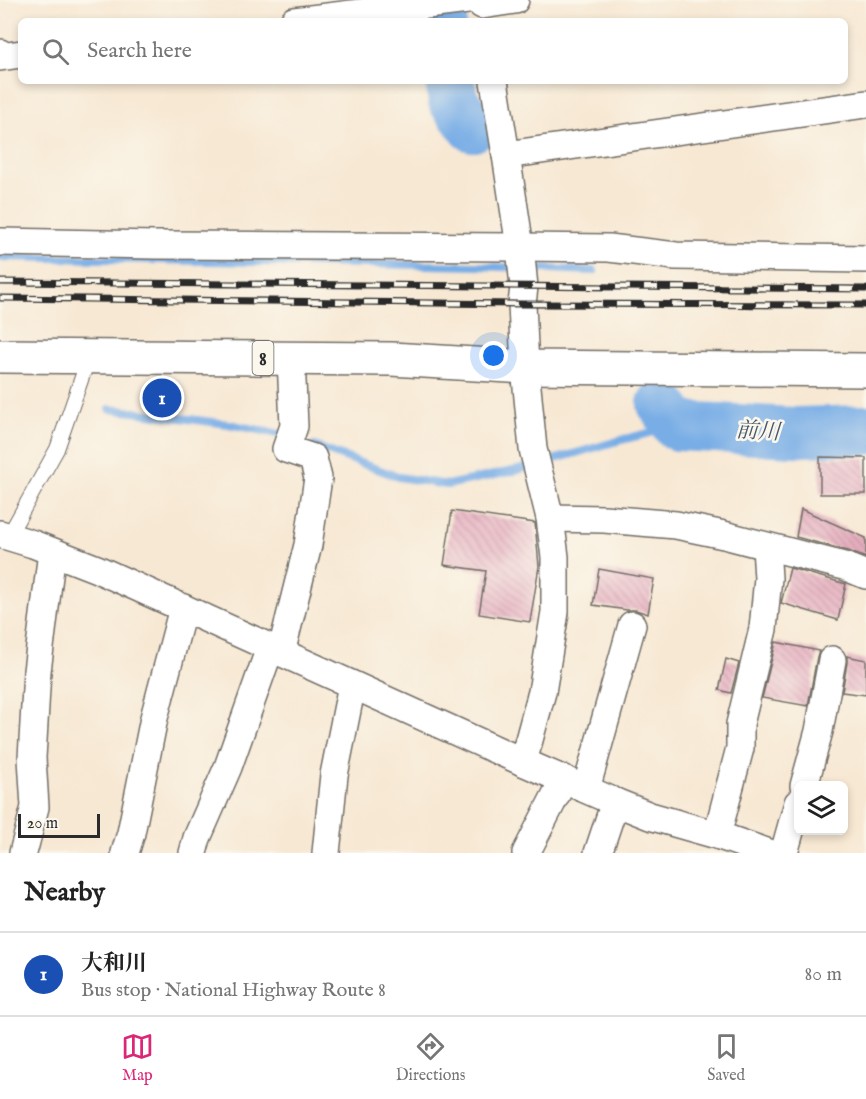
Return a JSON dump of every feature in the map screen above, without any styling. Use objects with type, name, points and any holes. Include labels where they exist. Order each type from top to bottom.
[{"type":"highway","name":"8","points":[[0,356],[391,359],[525,367],[866,370]]},
{"type":"street","points":[[309,18],[369,6],[479,6],[515,0]]},
{"type":"street","points":[[0,53],[0,57],[18,54]]},
{"type":"street","points":[[494,84],[520,247],[524,287],[522,304],[525,367],[533,449],[550,518],[555,557],[555,612],[542,692],[523,762]]},
{"type":"street","points":[[506,155],[866,104]]},
{"type":"street","points":[[0,243],[609,248],[676,256],[866,258]]},
{"type":"street","points":[[193,853],[197,838],[275,650],[308,545],[318,478],[313,458],[285,449],[294,426],[291,358]]},
{"type":"street","points":[[550,518],[604,519],[676,525],[844,566],[866,575]]},
{"type":"street","points":[[4,535],[97,569],[615,802],[710,841],[769,853]]},
{"type":"street","points":[[710,841],[740,748],[740,724],[763,629],[768,578],[766,547]]},
{"type":"street","points":[[23,853],[34,807],[32,758],[37,671],[52,552]]},
{"type":"street","points":[[125,853],[154,718],[183,608]]},
{"type":"street","points":[[526,853],[575,784],[632,625]]},
{"type":"street","points":[[805,781],[819,731],[832,660]]},
{"type":"street","points":[[326,853],[334,775],[352,685]]},
{"type":"street","points":[[598,853],[615,802]]},
{"type":"street","points":[[784,853],[794,817]]},
{"type":"lane","points":[[4,535],[57,449],[89,357]]},
{"type":"building","points":[[820,457],[866,458],[866,494],[820,494]]},
{"type":"building","points":[[801,509],[866,538],[866,558],[796,537]]},
{"type":"building","points":[[452,511],[535,523],[539,566],[530,622],[479,614],[486,571],[444,565]]},
{"type":"building","points":[[790,568],[846,584],[838,620],[781,603]]},
{"type":"building","points":[[599,569],[654,579],[648,614],[636,610],[593,605]]},
{"type":"building","points":[[776,642],[819,651],[808,706],[762,698]]},
{"type":"building","points":[[847,656],[866,660],[866,695],[842,692]]},
{"type":"building","points":[[726,659],[739,663],[731,693],[719,690]]},
{"type":"waterway","name":"前川","points":[[439,0],[442,18]]},
{"type":"waterway","name":"前川","points":[[450,84],[453,101],[473,127]]},
{"type":"waterway","points":[[0,257],[478,266],[594,271]]},
{"type":"waterway","name":"前川","points":[[662,404],[677,426],[795,432],[866,430]]},
{"type":"waterway","points":[[110,409],[228,424],[287,437]]},
{"type":"waterway","points":[[314,446],[399,477],[447,485],[518,470],[677,426]]},
{"type":"railway","points":[[0,282],[866,289]]},
{"type":"railway","points":[[0,298],[866,305]]},
{"type":"place","name":"大和川","points":[[162,398]]}]
